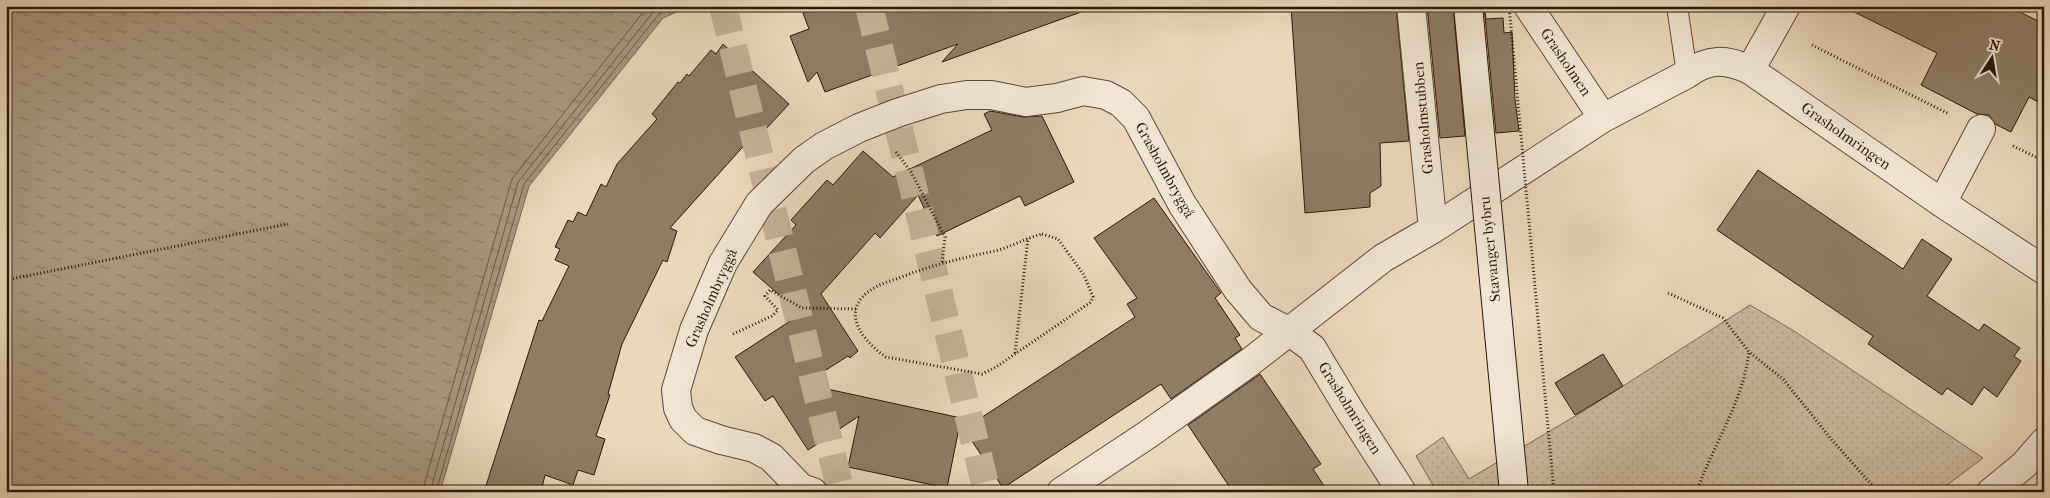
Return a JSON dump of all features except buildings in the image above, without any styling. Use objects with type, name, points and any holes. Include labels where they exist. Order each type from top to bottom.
[{"type":"street","name":"Grasholmstubben","points":[[1411,6],[1433,229]]},
{"type":"street","name":"Stavanger bybru","points":[[1468,6],[1514,492]]},
{"type":"street","name":"Grasholmen","points":[[1528,6],[1603,118]]},
{"type":"street","points":[[1750,70],[1786,6]]},
{"type":"street","name":"Grasholmringen","points":[[1603,118],[1687,74],[1698,66],[1722,61],[1736,64],[1750,70],[1792,98],[1942,203],[2044,270]]},
{"type":"street","name":"Grasholmbryggå","points":[[813,492],[801,488],[771,457],[754,448],[695,431],[683,419],[678,408],[676,390],[694,330],[723,263],[759,204],[804,160],[824,146],[859,128],[941,99],[968,95],[990,95],[1026,102],[1057,98],[1083,91],[1106,95],[1121,103],[1136,118],[1182,204],[1238,290],[1262,317],[1290,332]]},
{"type":"street","points":[[1060,492],[1147,435],[1290,332],[1383,258],[1433,229],[1603,118]]},
{"type":"street","points":[[1942,203],[1981,129]]},
{"type":"street","name":"Grasholmringen","points":[[1290,332],[1312,348],[1402,492]]},
{"type":"street","points":[[1992,492],[2024,464],[2044,442]]},
{"type":"lane","points":[[1677,6],[1687,74]]},
{"type":"path","points":[[1509,6],[1554,492]]},
{"type":"path","points":[[1812,45],[2044,161]]},
{"type":"path","points":[[898,156],[911,172],[945,237],[942,263]]},
{"type":"path","points":[[6,280],[288,224]]},
{"type":"path","points":[[1042,234],[1058,239],[1084,275],[1093,297],[1091,302],[996,367],[978,374],[886,357],[875,350],[860,333],[856,325],[857,309],[862,300],[874,288],[925,267],[998,250],[1028,238],[1042,234]]},
{"type":"path","points":[[1015,354],[1028,238]]},
{"type":"path","points":[[694,330],[726,337],[772,316],[778,310],[765,296],[770,290],[802,308],[857,309]]},
{"type":"path","points":[[1668,293],[1723,318],[1749,352],[1783,379],[1832,440],[1878,492]]},
{"type":"path","points":[[1693,492],[1698,488],[1713,450],[1741,390],[1747,372],[1749,352]]},
{"type":"path","points":[[1698,488],[1784,492]]},
{"type":"shaded area","points":[[1750,305],[1794,331],[1983,458],[1938,492],[1437,492],[1416,456],[1443,437],[1469,479],[1587,409]]},
{"type":"water","points":[[6,6],[691,6],[663,18],[529,186],[440,492],[6,492]]},
{"type":"tunnel","points":[[723,6],[841,492]]},
{"type":"tunnel","points":[[869,6],[987,492]]}]
